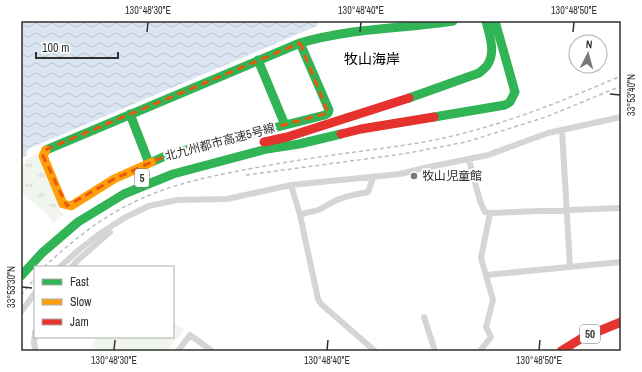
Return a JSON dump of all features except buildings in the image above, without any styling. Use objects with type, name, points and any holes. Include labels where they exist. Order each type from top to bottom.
[{"type":"main road","points":[[300,43],[329,110],[328,113],[186,150],[149,163],[114,179],[75,204],[67,206],[64,204],[44,156],[44,152],[47,149],[258,60],[300,43],[320,36],[340,32],[427,25],[453,21]]},
{"type":"main road","name":"北九州都市高速5号線","points":[[21,264],[54,231],[73,215],[96,200],[146,176],[190,161],[287,137],[424,93],[479,73],[488,65],[492,54],[486,21]]},
{"type":"main road","name":"北九州都市高速5号線","points":[[21,276],[42,253],[71,227],[124,194],[173,174],[267,149],[298,144],[368,128],[505,105],[510,102],[514,92],[495,21]]},
{"type":"main road","points":[[258,60],[285,125]]},
{"type":"main road","points":[[130,114],[149,163]]},
{"type":"main road","name":"50","points":[[561,351],[569,345],[621,322]]},
{"type":"main road","name":"50","points":[[570,351],[589,341],[621,328]]},
{"type":"street","points":[[61,266],[80,249],[124,218],[149,206],[192,200],[227,199],[291,185],[373,178],[400,174],[469,160],[562,130],[621,117]]},
{"type":"street","points":[[562,130],[570,267]]},
{"type":"street","points":[[469,160],[480,201],[485,212],[566,211],[621,208]]},
{"type":"street","points":[[300,215],[326,207],[332,202],[341,198],[368,192],[373,178]]},
{"type":"street","points":[[291,185],[300,215],[318,300],[375,351]]},
{"type":"street","points":[[480,351],[491,337],[486,327],[493,300],[481,258],[490,213]]},
{"type":"street","points":[[73,266],[124,218]]},
{"type":"street","points":[[486,275],[621,262]]},
{"type":"street","points":[[21,312],[34,294]]},
{"type":"street","points":[[424,317],[435,351]]},
{"type":"street","points":[[178,351],[190,334],[212,351]]},
{"type":"street","points":[[34,338],[36,351]]},
{"type":"highlighted area","points":[[300,43],[328,113],[163,157],[114,179],[67,206],[43,156],[47,149]]},
{"type":"green space","points":[[37,154],[63,215],[53,223],[48,215],[21,193],[21,166],[25,164],[26,159]]},
{"type":"green space","points":[[174,323],[184,330],[167,351],[100,351],[91,345],[96,338],[174,338]]},
{"type":"water","points":[[21,21],[319,21],[317,26],[28,149],[26,156],[21,158]]},
{"type":"railway","points":[[45,266],[75,240],[109,215],[159,191],[185,183],[252,168],[412,144],[458,135],[529,113],[621,76]]},
{"type":"railway","points":[[246,175],[403,154],[466,142],[546,117],[621,86]]},
{"type":"railway","points":[[21,295],[34,279]]},
{"type":"traffic: fast","points":[[46,150],[300,43],[338,34],[453,21]]},
{"type":"traffic: fast","points":[[409,98],[479,73],[485,68],[490,59],[492,48],[486,21]]},
{"type":"traffic: fast","points":[[434,117],[505,105],[510,102],[515,92],[495,21]]},
{"type":"traffic: fast","points":[[152,162],[186,150],[328,113],[329,110],[300,43]]},
{"type":"traffic: fast","points":[[258,60],[285,125]]},
{"type":"traffic: fast","points":[[130,114],[149,163]]},
{"type":"traffic: fast","points":[[21,276],[42,253],[78,222],[124,194],[173,174],[267,149],[299,144],[341,134]]},
{"type":"traffic: slow","points":[[46,150],[43,156],[63,204],[71,206],[114,179],[152,162]]},
{"type":"traffic: jam","points":[[264,142],[287,137],[409,98]]},
{"type":"traffic: jam","points":[[341,134],[361,129],[434,117]]},
{"type":"traffic: jam","points":[[561,351],[582,338],[621,322]]},
{"type":"place","name":"牧山児童館","points":[[414,176]]},
{"type":"district","name":"牧山海岸","points":[[372,59]]}]
